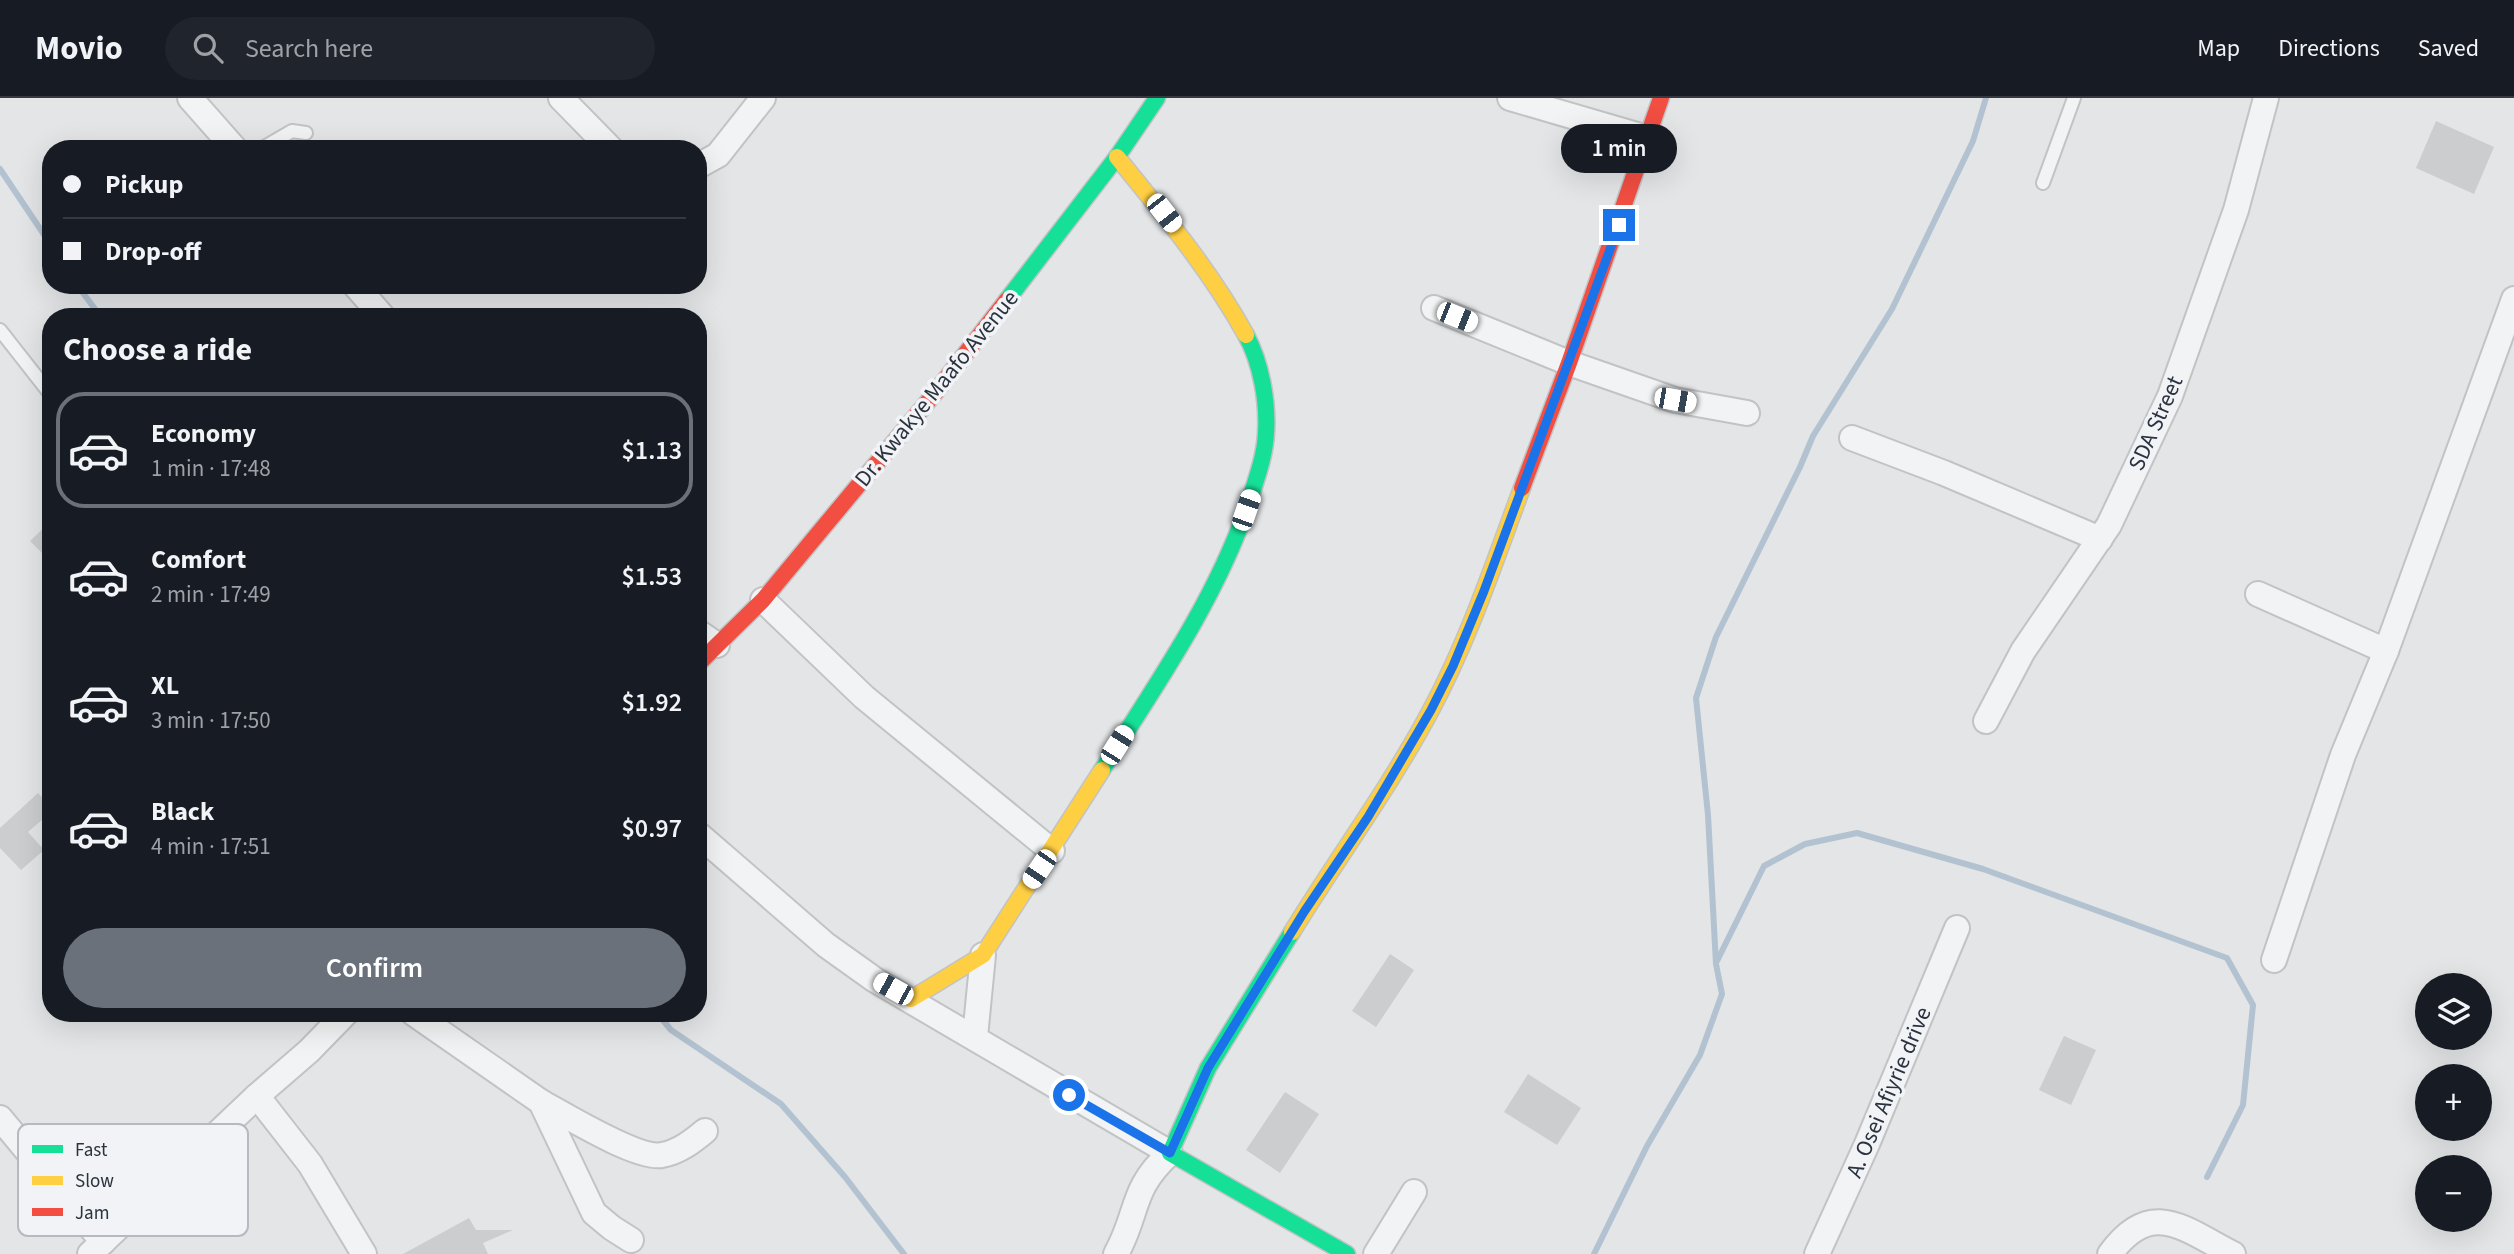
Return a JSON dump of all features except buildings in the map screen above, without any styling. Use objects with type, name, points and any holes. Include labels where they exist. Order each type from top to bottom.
[{"type":"street","points":[[190,98],[227,140]]},
{"type":"street","points":[[561,98],[602,140]]},
{"type":"street","points":[[707,161],[718,155],[763,98]]},
{"type":"street","name":"Dr. Kwakye Maafo Avenue","points":[[707,639],[763,600],[935,393],[1117,157],[1157,98]]},
{"type":"street","points":[[1510,98],[1647,138]]},
{"type":"street","points":[[1116,1254],[1124,1240],[1133,1205],[1142,1186],[1150,1172],[1170,1153],[1199,1086],[1227,1034],[1368,817],[1431,710],[1464,643],[1570,363],[1661,98]]},
{"type":"street","name":"SDA Street","points":[[1986,721],[2023,651],[2100,539],[2170,396],[2236,210],[2266,98]]},
{"type":"street","points":[[911,999],[983,955],[1186,638],[1237,536],[1255,484],[1266,436],[1262,383],[1253,349],[1243,328],[1190,246],[1117,157]]},
{"type":"street","points":[[363,294],[375,308]]},
{"type":"street","points":[[2273,960],[2343,755],[2386,651],[2514,299]]},
{"type":"street","points":[[1434,308],[1570,363],[1675,400],[1747,413]]},
{"type":"street","points":[[1852,438],[1944,473],[2100,539]]},
{"type":"street","points":[[2258,594],[2386,651]]},
{"type":"street","points":[[763,600],[863,697],[1052,851]]},
{"type":"street","points":[[707,842],[826,945],[876,980],[975,1037],[1092,1110],[1347,1254]]},
{"type":"street","name":"A. Osei Afiyrie drive","points":[[1816,1254],[1867,1143],[1957,928]]},
{"type":"street","points":[[975,1037],[983,955]]},
{"type":"street","points":[[227,1124],[337,1022]]},
{"type":"street","points":[[426,1022],[541,1102],[620,1143],[661,1156],[705,1131]]},
{"type":"street","points":[[257,1096],[310,1164],[364,1254]]},
{"type":"street","points":[[541,1102],[594,1213],[631,1240]]},
{"type":"street","points":[[0,1118],[18,1142]]},
{"type":"street","points":[[1376,1254],[1414,1192]]},
{"type":"street","points":[[2110,1254],[2141,1224],[2165,1220],[2233,1254]]},
{"type":"lane","points":[[2043,183],[2074,98]]},
{"type":"lane","points":[[274,140],[292,131],[306,133]]},
{"type":"lane","points":[[0,330],[42,384]]},
{"type":"waterway","points":[[1594,1254],[1647,1146],[1700,1055],[1722,994],[1716,964],[1708,815],[1696,698],[1716,637],[1813,436],[1892,309],[1973,141],[1986,98]]},
{"type":"waterway","points":[[0,169],[42,232]]},
{"type":"waterway","points":[[84,294],[94,308]]},
{"type":"waterway","points":[[1717,961],[1764,866],[1805,844],[1857,833],[1983,869],[2227,958],[2253,1005],[2243,1105],[2207,1177]]},
{"type":"waterway","points":[[664,1022],[671,1030],[781,1104],[845,1177],[904,1254]]},
{"type":"traffic: fast","points":[[1007,300],[1117,157],[1157,98]]},
{"type":"traffic: fast","points":[[1102,770],[1202,609],[1248,505],[1264,451],[1266,421],[1265,395],[1246,335]]},
{"type":"traffic: fast","points":[[1292,932],[1208,1068],[1170,1153],[1347,1254]]},
{"type":"traffic: slow","points":[[1117,157],[1202,265],[1246,335]]},
{"type":"traffic: slow","points":[[1292,932],[1415,739],[1445,683],[1469,628],[1522,488]]},
{"type":"traffic: slow","points":[[911,999],[983,955],[1102,770]]},
{"type":"traffic: jam","points":[[1522,488],[1569,363],[1661,98]]},
{"type":"traffic: jam","points":[[707,655],[763,600],[935,393],[1007,300]]},
{"type":"route","points":[[1069,1095],[1170,1153],[1199,1086],[1227,1034],[1368,817],[1431,710],[1453,666],[1570,363],[1619,225]]}]
